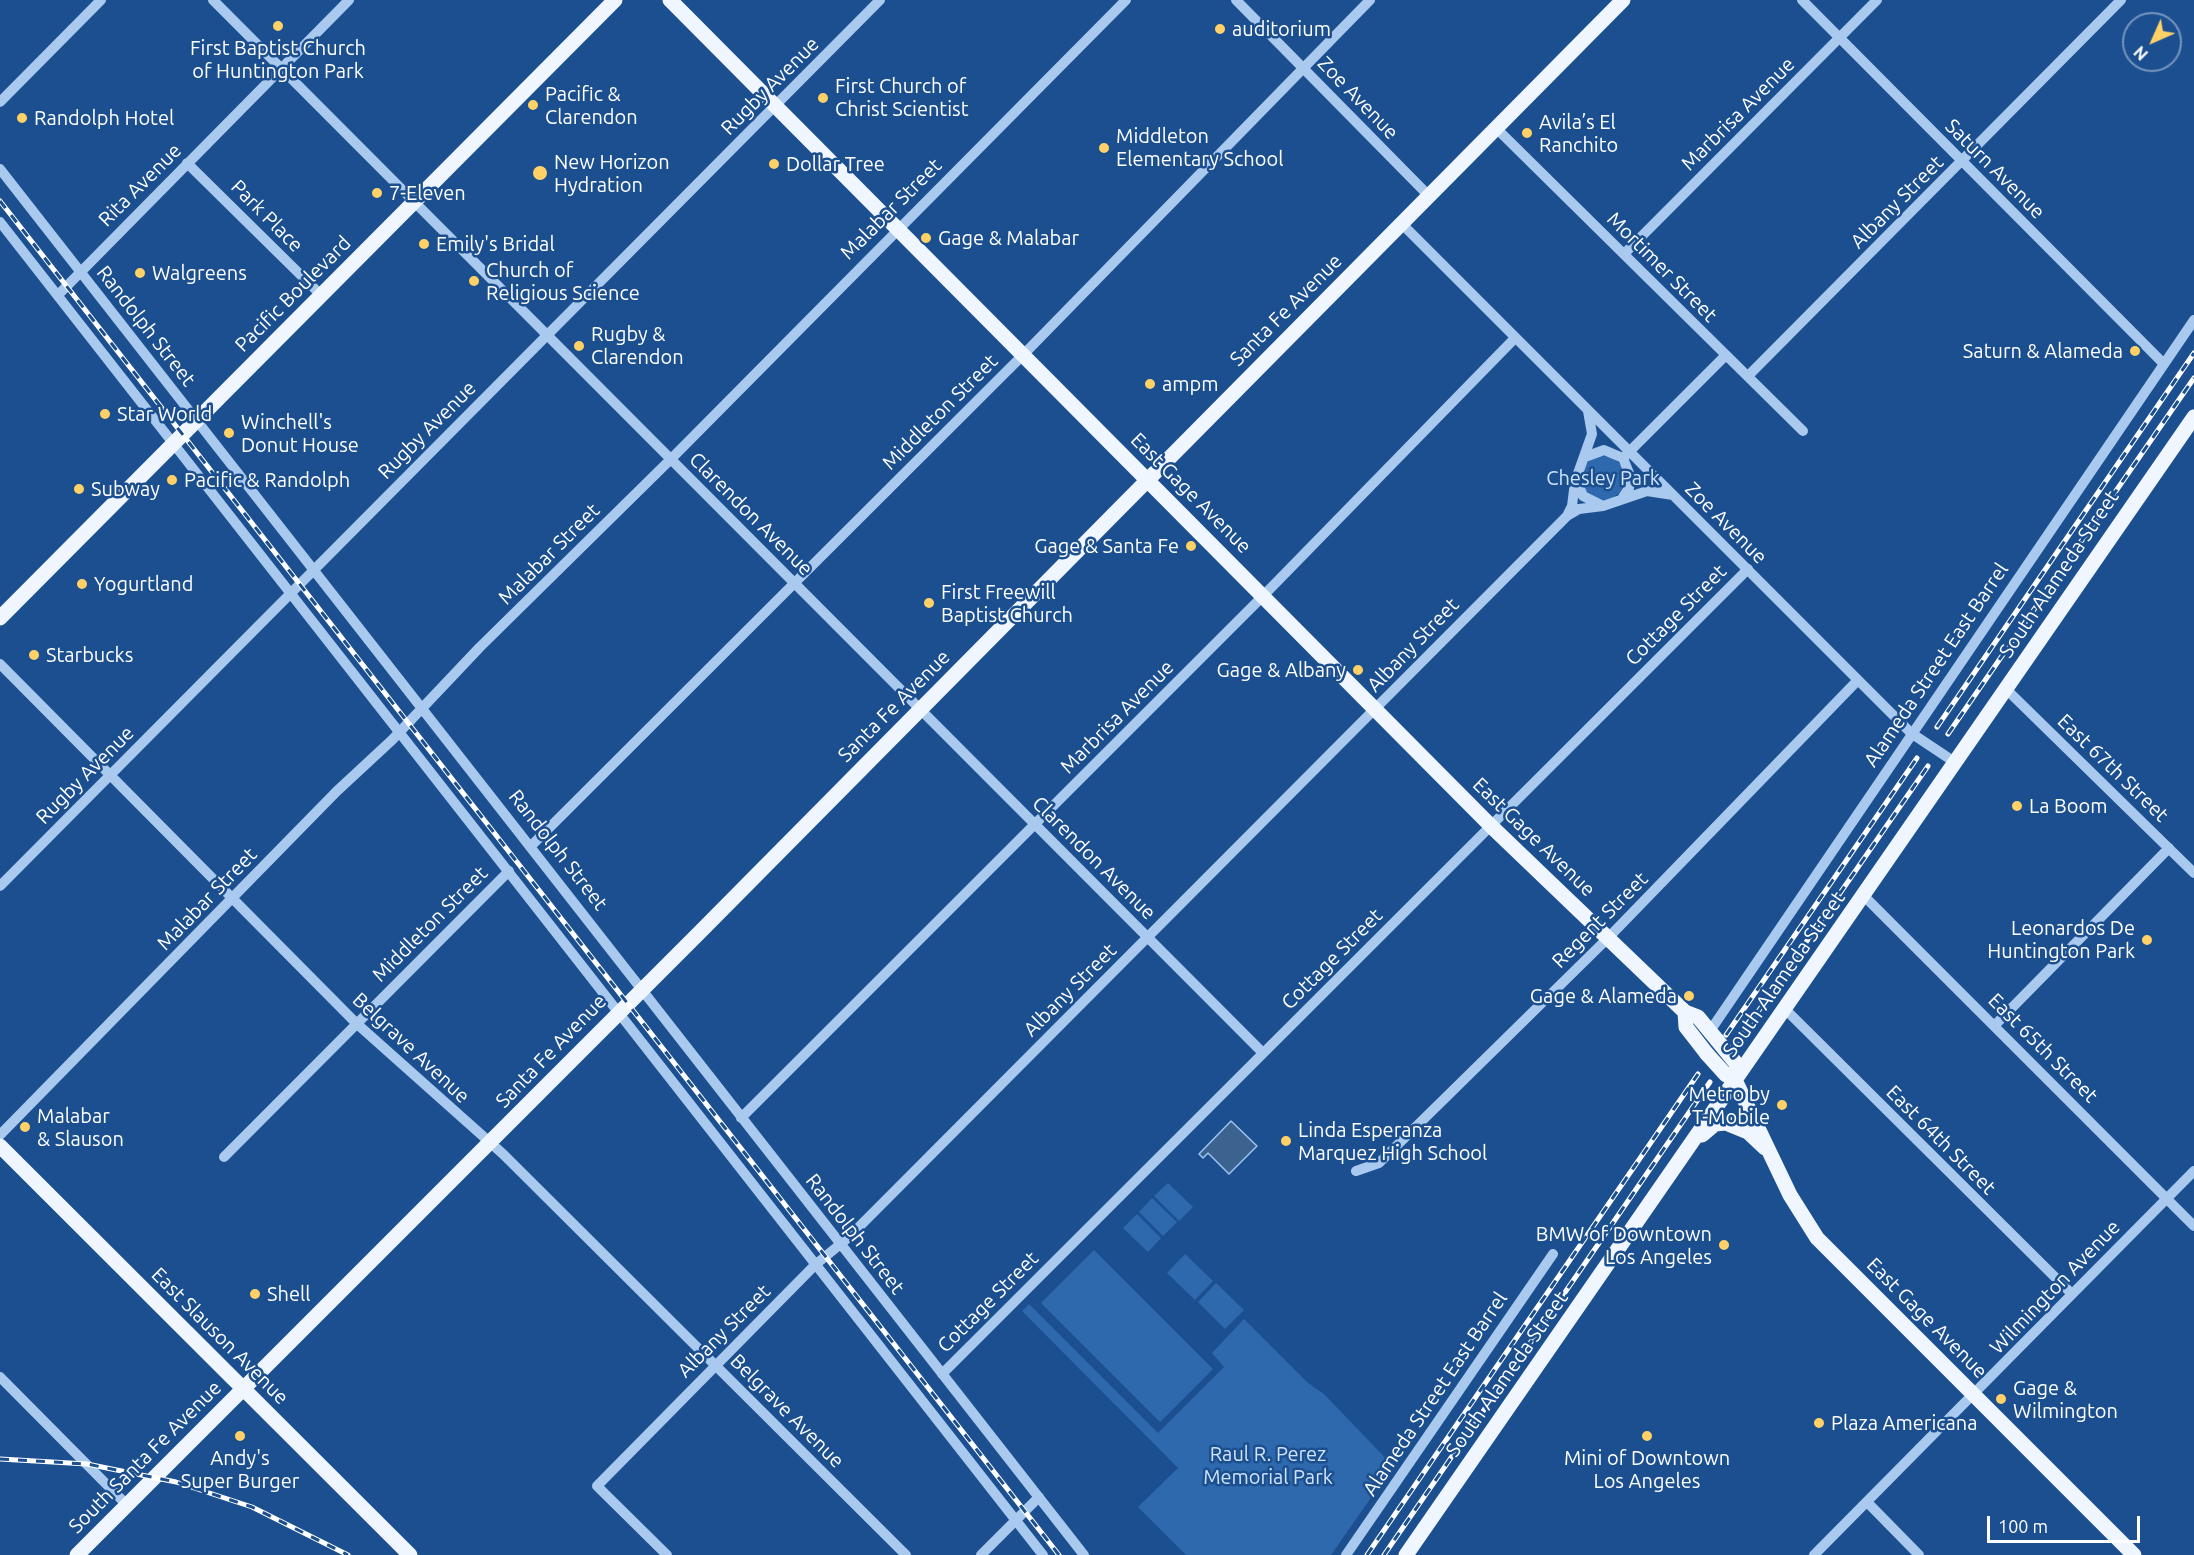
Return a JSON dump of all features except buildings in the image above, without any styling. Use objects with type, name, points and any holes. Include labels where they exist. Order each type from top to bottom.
[{"type":"main road","name":"Pacific Boulevard","points":[[0,618],[615,0]]},
{"type":"main road","name":"East Gage Avenue","points":[[670,0],[1149,479],[1491,826],[1685,1012],[1698,1017],[1713,1036],[1802,1216],[1817,1238],[2134,1555]]},
{"type":"main road","name":"Santa Fe Avenue","points":[[243,1389],[490,1143],[1623,0]]},
{"type":"main road","name":"South Alameda Street","points":[[1406,1555],[1691,1145],[1732,1072],[1786,1010],[2194,417]]},
{"type":"main road","name":"East Gage Avenue","points":[[1685,1012],[1686,1027],[1707,1054],[1732,1072]]},
{"type":"main road","points":[[1691,1145],[1715,1124],[1726,1123],[1748,1132],[1774,1159]]},
{"type":"main road","name":"East Slauson Avenue","points":[[0,1146],[410,1555]]},
{"type":"main road","name":"South Santa Fe Avenue","points":[[78,1555],[243,1389]]},
{"type":"street","points":[[0,102],[101,0]]},
{"type":"street","name":"Clarendon Avenue","points":[[213,0],[1263,1053]]},
{"type":"street","name":"Rita Avenue","points":[[58,295],[349,0]]},
{"type":"street","name":"Rugby Avenue","points":[[0,886],[880,0]]},
{"type":"street","name":"Malabar Street","points":[[0,1135],[233,900],[337,791],[424,707],[480,646],[671,459],[1125,0]]},
{"type":"street","name":"Zoe Avenue","points":[[1236,0],[1429,196]]},
{"type":"street","name":"Middleton Street","points":[[532,845],[1024,354],[1370,0]]},
{"type":"street","name":"Saturn Avenue","points":[[1802,0],[2164,364]]},
{"type":"street","name":"Marbrisa Avenue","points":[[1624,254],[1877,0]]},
{"type":"street","name":"Albany Street","points":[[1748,376],[1963,162],[2121,0]]},
{"type":"street","name":"Mortimer Street","points":[[1496,128],[1803,431]]},
{"type":"street","name":"Park Place","points":[[187,163],[321,295]]},
{"type":"street","name":"Randolph Street","points":[[0,169],[532,845],[741,1118],[1084,1555]]},
{"type":"street","points":[[0,222],[1043,1555]]},
{"type":"street","name":"Zoe Avenue","points":[[1401,224],[1588,410],[1627,455],[1673,495],[1911,733],[1956,763]]},
{"type":"street","name":"Alameda Street East Barrel","points":[[1713,1036],[1911,733],[2194,320]]},
{"type":"street","name":"Marbrisa Avenue","points":[[741,1118],[1264,596],[1515,338]]},
{"type":"street","points":[[1627,455],[1726,355]]},
{"type":"street","name":"Albany Street","points":[[1567,516],[1572,506],[1577,471],[1585,458],[1592,434],[1588,410]]},
{"type":"street","points":[[1585,458],[1604,450],[1627,455]]},
{"type":"street","points":[[1623,497],[1629,488],[1631,478],[1627,455]]},
{"type":"street","points":[[1576,479],[1583,496],[1603,506]]},
{"type":"street","name":"Albany Street","points":[[667,1555],[597,1486],[815,1265],[841,1245],[1567,516],[1579,509],[1614,504],[1623,497],[1647,491],[1673,495]]},
{"type":"street","name":"Cottage Street","points":[[942,1374],[1748,570]]},
{"type":"street","name":"Belgrave Avenue","points":[[0,664],[356,1023],[490,1143],[906,1555]]},
{"type":"street","name":"Regent Street","points":[[1356,1171],[1379,1163],[1608,938],[1858,680]]},
{"type":"street","name":"East 67th Street","points":[[2006,689],[2194,873]]},
{"type":"street","points":[[1995,1025],[2169,848]]},
{"type":"street","name":"Middleton Street","points":[[224,1157],[509,871]]},
{"type":"street","name":"East 65th Street","points":[[1864,896],[2194,1226]]},
{"type":"street","name":"East 64th Street","points":[[1786,1010],[2072,1294]]},
{"type":"street","name":"Wilmington Avenue","points":[[1814,1555],[2194,1171]]},
{"type":"street","name":"Alameda Street East Barrel","points":[[1346,1555],[1553,1254]]},
{"type":"street","points":[[0,1377],[127,1505]]},
{"type":"street","points":[[981,1555],[1039,1497]]},
{"type":"street","points":[[1867,1502],[1918,1555]]},
{"type":"green space","name":"Chesley Park","points":[[1603,456],[1612,457],[1619,462],[1624,469],[1624,487],[1619,494],[1612,499],[1603,500],[1594,499],[1587,494],[1582,487],[1581,478],[1582,469],[1587,462],[1594,457]]},
{"type":"green space","points":[[1168,1183],[1193,1207],[1179,1221],[1154,1196]]},
{"type":"green space","points":[[1152,1198],[1177,1222],[1163,1236],[1139,1212]]},
{"type":"green space","points":[[1137,1214],[1161,1238],[1148,1252],[1123,1228]]},
{"type":"green space","points":[[1094,1250],[1213,1369],[1160,1422],[1041,1303]]},
{"type":"green space","points":[[1185,1254],[1213,1281],[1195,1300],[1167,1273]]},
{"type":"green space","points":[[1216,1283],[1244,1310],[1225,1329],[1198,1302]]},
{"type":"green space","name":"Raul R. Perez Memorial Park","points":[[1029,1304],[1158,1433],[1224,1367],[1212,1353],[1244,1319],[1308,1383],[1324,1394],[1393,1466],[1331,1555],[1186,1555],[1138,1507],[1178,1468],[1022,1311]]},
{"type":"shaded area","points":[[1231,1121],[1257,1146],[1229,1174],[1208,1153],[1203,1158],[1199,1154]]},
{"type":"railway","points":[[0,201],[1059,1555]]},
{"type":"railway","points":[[1937,727],[2194,353]]},
{"type":"railway","points":[[1948,734],[2194,378]]},
{"type":"railway","points":[[1726,1035],[1917,758]]},
{"type":"railway","points":[[1737,1042],[1928,766]]},
{"type":"railway","points":[[1367,1555],[1698,1074]]},
{"type":"railway","points":[[1384,1555],[1710,1082]]},
{"type":"railway","points":[[0,1459],[87,1464],[176,1482],[252,1507],[348,1555]]},
{"type":"place","name":"First Baptist Church of Huntington Park","points":[[278,26]]},
{"type":"place","name":"auditorium","points":[[1220,29]]},
{"type":"place","name":"First Church of Christ Scientist","points":[[823,98]]},
{"type":"place","name":"Pacific & Clarendon","points":[[533,105]]},
{"type":"place","name":"Randolph Hotel","points":[[22,118]]},
{"type":"place","name":"Avila’s El Ranchito","points":[[1527,133]]},
{"type":"place","name":"Middleton Elementary School","points":[[1104,148]]},
{"type":"place","name":"Dollar Tree","points":[[774,164]]},
{"type":"place","name":"New Horizon Hydration","points":[[540,173]]},
{"type":"place","name":"7-Eleven","points":[[377,193]]},
{"type":"place","name":"Gage & Malabar","points":[[926,238]]},
{"type":"place","name":"Emily's Bridal","points":[[424,244]]},
{"type":"place","name":"Walgreens","points":[[140,273]]},
{"type":"place","name":"Church of Religious Science","points":[[474,281]]},
{"type":"place","name":"Rugby & Clarendon","points":[[579,346]]},
{"type":"place","name":"Saturn & Alameda","points":[[2135,351]]},
{"type":"place","name":"ampm","points":[[1150,384]]},
{"type":"place","name":"Star World","points":[[105,414]]},
{"type":"place","name":"Winchell's Donut House","points":[[229,433]]},
{"type":"place","name":"Pacific & Randolph","points":[[172,480]]},
{"type":"place","name":"Subway","points":[[79,489]]},
{"type":"place","name":"Gage & Santa Fe","points":[[1191,546]]},
{"type":"place","name":"Yogurtland","points":[[82,584]]},
{"type":"place","name":"First Freewill Baptist Church","points":[[929,603]]},
{"type":"place","name":"Starbucks","points":[[34,655]]},
{"type":"place","name":"Gage & Albany","points":[[1358,670]]},
{"type":"place","name":"La Boom","points":[[2017,806]]},
{"type":"place","name":"Leonardos De Huntington Park","points":[[2147,940]]},
{"type":"place","name":"Gage & Alameda","points":[[1689,996]]},
{"type":"place","name":"Metro by T-Mobile","points":[[1782,1105]]},
{"type":"place","name":"Malabar & Slauson","points":[[25,1127]]},
{"type":"place","name":"Linda Esperanza Marquez High School","points":[[1286,1141]]},
{"type":"place","name":"BMW of Downtown Los Angeles","points":[[1724,1245]]},
{"type":"place","name":"Shell","points":[[255,1294]]},
{"type":"place","name":"Gage & Wilmington","points":[[2001,1399]]},
{"type":"place","name":"Plaza Americana","points":[[1819,1423]]},
{"type":"place","name":"Andy's Super Burger","points":[[240,1436]]},
{"type":"place","name":"Mini of Downtown Los Angeles","points":[[1647,1436]]}]
